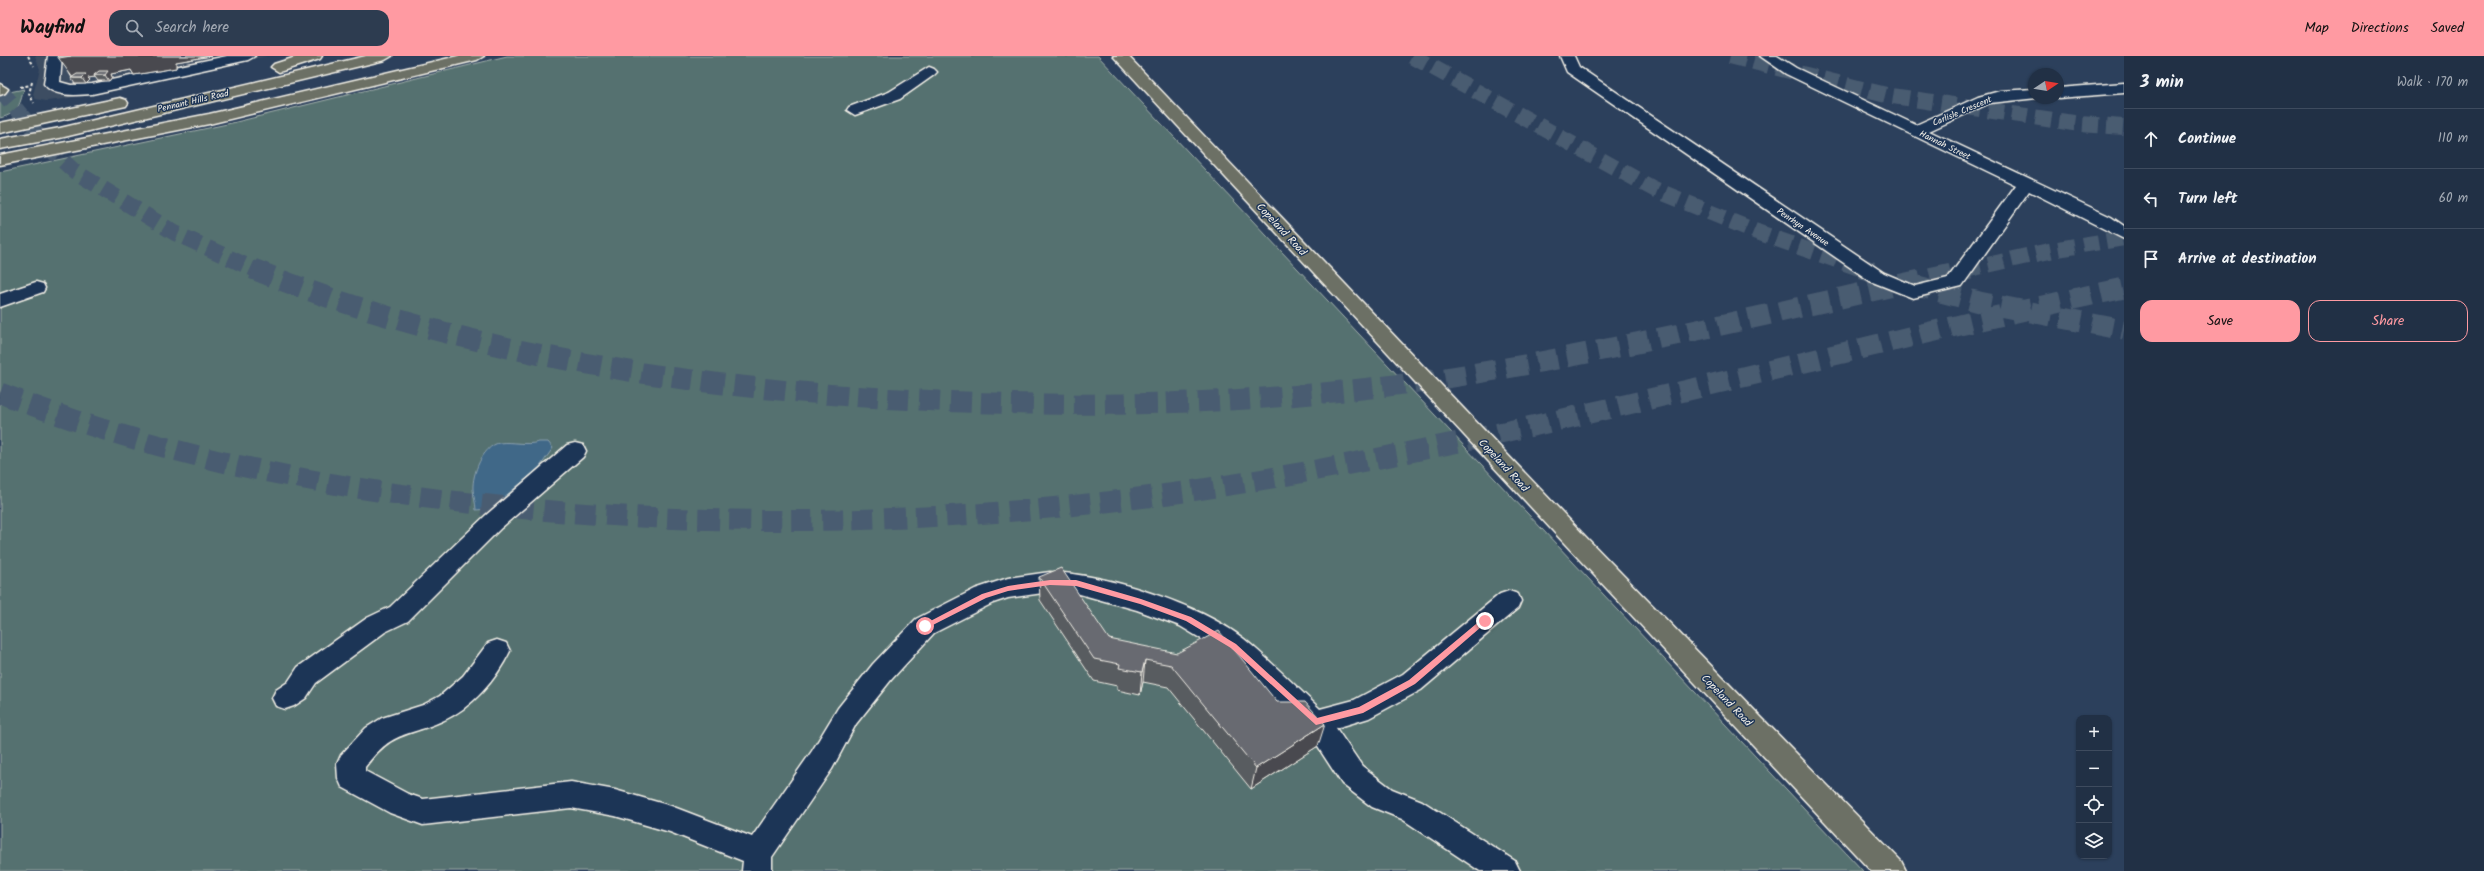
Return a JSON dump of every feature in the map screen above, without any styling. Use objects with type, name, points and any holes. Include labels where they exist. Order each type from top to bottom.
[{"type":"main road","points":[[255,74],[316,56]]},
{"type":"main road","name":"Pennant Hills Road","points":[[0,128],[334,56]]},
{"type":"main road","name":"Pennant Hills Road","points":[[0,144],[60,133],[385,56]]},
{"type":"main road","points":[[18,157],[127,128],[430,56]]},
{"type":"main road","points":[[0,160],[209,119],[477,56]]},
{"type":"main road","name":"Copeland Road","points":[[1120,56],[1572,538],[1891,871]]},
{"type":"main road","points":[[0,153],[127,128]]},
{"type":"street","points":[[55,56],[52,84],[58,88],[72,90],[92,89],[248,56]]},
{"type":"street","name":"Hannah Street","points":[[1767,56],[1791,71],[2104,221],[2124,234]]},
{"type":"street","name":"Penrhyn Avenue","points":[[1567,57],[1572,69],[1877,277],[1913,292],[1955,282],[2025,184]]},
{"type":"street","points":[[855,110],[880,103],[901,94],[929,72]]},
{"type":"street","points":[[2064,93],[2124,88]]},
{"type":"street","name":"Carlisle Crescent","points":[[1915,131],[1984,100],[2000,96],[2028,94]]},
{"type":"street","points":[[0,301],[36,288]]},
{"type":"street","points":[[285,698],[297,690],[307,675],[376,625],[399,614],[492,522],[575,451]]},
{"type":"street","points":[[497,651],[483,672],[464,694],[441,709],[416,720],[386,729],[367,743],[351,764],[352,778],[400,804],[423,812],[571,795],[615,803],[704,831],[758,862],[822,760],[847,716],[882,672],[925,626],[984,596],[1008,588],[1050,582],[1076,583],[1141,602],[1189,619],[1234,646],[1316,722],[1352,775],[1382,798],[1412,810],[1505,871]]},
{"type":"street","points":[[1316,722],[1360,710],[1412,682],[1509,601]]},
{"type":"shaded area","points":[[35,56],[267,56],[64,99],[46,101],[36,99],[33,95],[40,69]]},
{"type":"shaded area","points":[[548,442],[553,448],[539,468],[490,509],[476,510],[473,489],[474,476],[483,455],[488,449],[499,443],[529,444]]},
{"type":"green space","points":[[507,56],[1098,56],[1863,871],[0,871],[0,172],[232,123]]},
{"type":"green space","points":[[24,89],[21,100],[15,111],[0,118],[0,94]]},
{"type":"building","points":[[60,56],[71,56],[59,58]]},
{"type":"building","points":[[99,71],[108,71],[105,75],[94,75]]},
{"type":"building","points":[[77,74],[86,74],[82,78],[71,78]]},
{"type":"building","points":[[1061,568],[1109,639],[1177,653],[1219,631],[1277,702],[1305,702],[1325,724],[1256,768],[1171,665],[1145,660],[1142,672],[1119,668],[1120,664],[1094,659],[1039,577]]},
{"type":"tunnel","points":[[1412,56],[1654,189],[1757,232],[1863,269]]},
{"type":"tunnel","points":[[1730,56],[1886,95],[2080,124],[2124,127]]},
{"type":"tunnel","points":[[0,90],[47,146],[74,171],[175,233],[256,270]]},
{"type":"tunnel","points":[[1965,270],[2058,249],[2124,238]]},
{"type":"tunnel","points":[[253,269],[335,300],[419,325],[504,347],[590,364],[677,378],[764,389],[939,401],[1066,404],[1130,404],[1257,398],[1320,393],[1446,378],[1643,342],[1970,269]]},
{"type":"tunnel","points":[[1863,269],[1872,272]]},
{"type":"tunnel","points":[[1910,284],[1979,302],[2023,310]]},
{"type":"tunnel","points":[[2023,310],[2124,288]]},
{"type":"tunnel","points":[[0,393],[65,417],[195,455],[326,483],[393,493],[529,509],[611,515],[777,521],[860,520],[1025,510],[1108,502],[1190,491],[1308,472],[1542,424],[2023,310]]},
{"type":"tunnel","points":[[2023,310],[2124,330]]},
{"type":"route","points":[[925,626],[984,596],[1008,588],[1050,582],[1076,583],[1141,602],[1189,619],[1234,646],[1284,694],[1316,722],[1360,710],[1412,682],[1485,621]]}]
